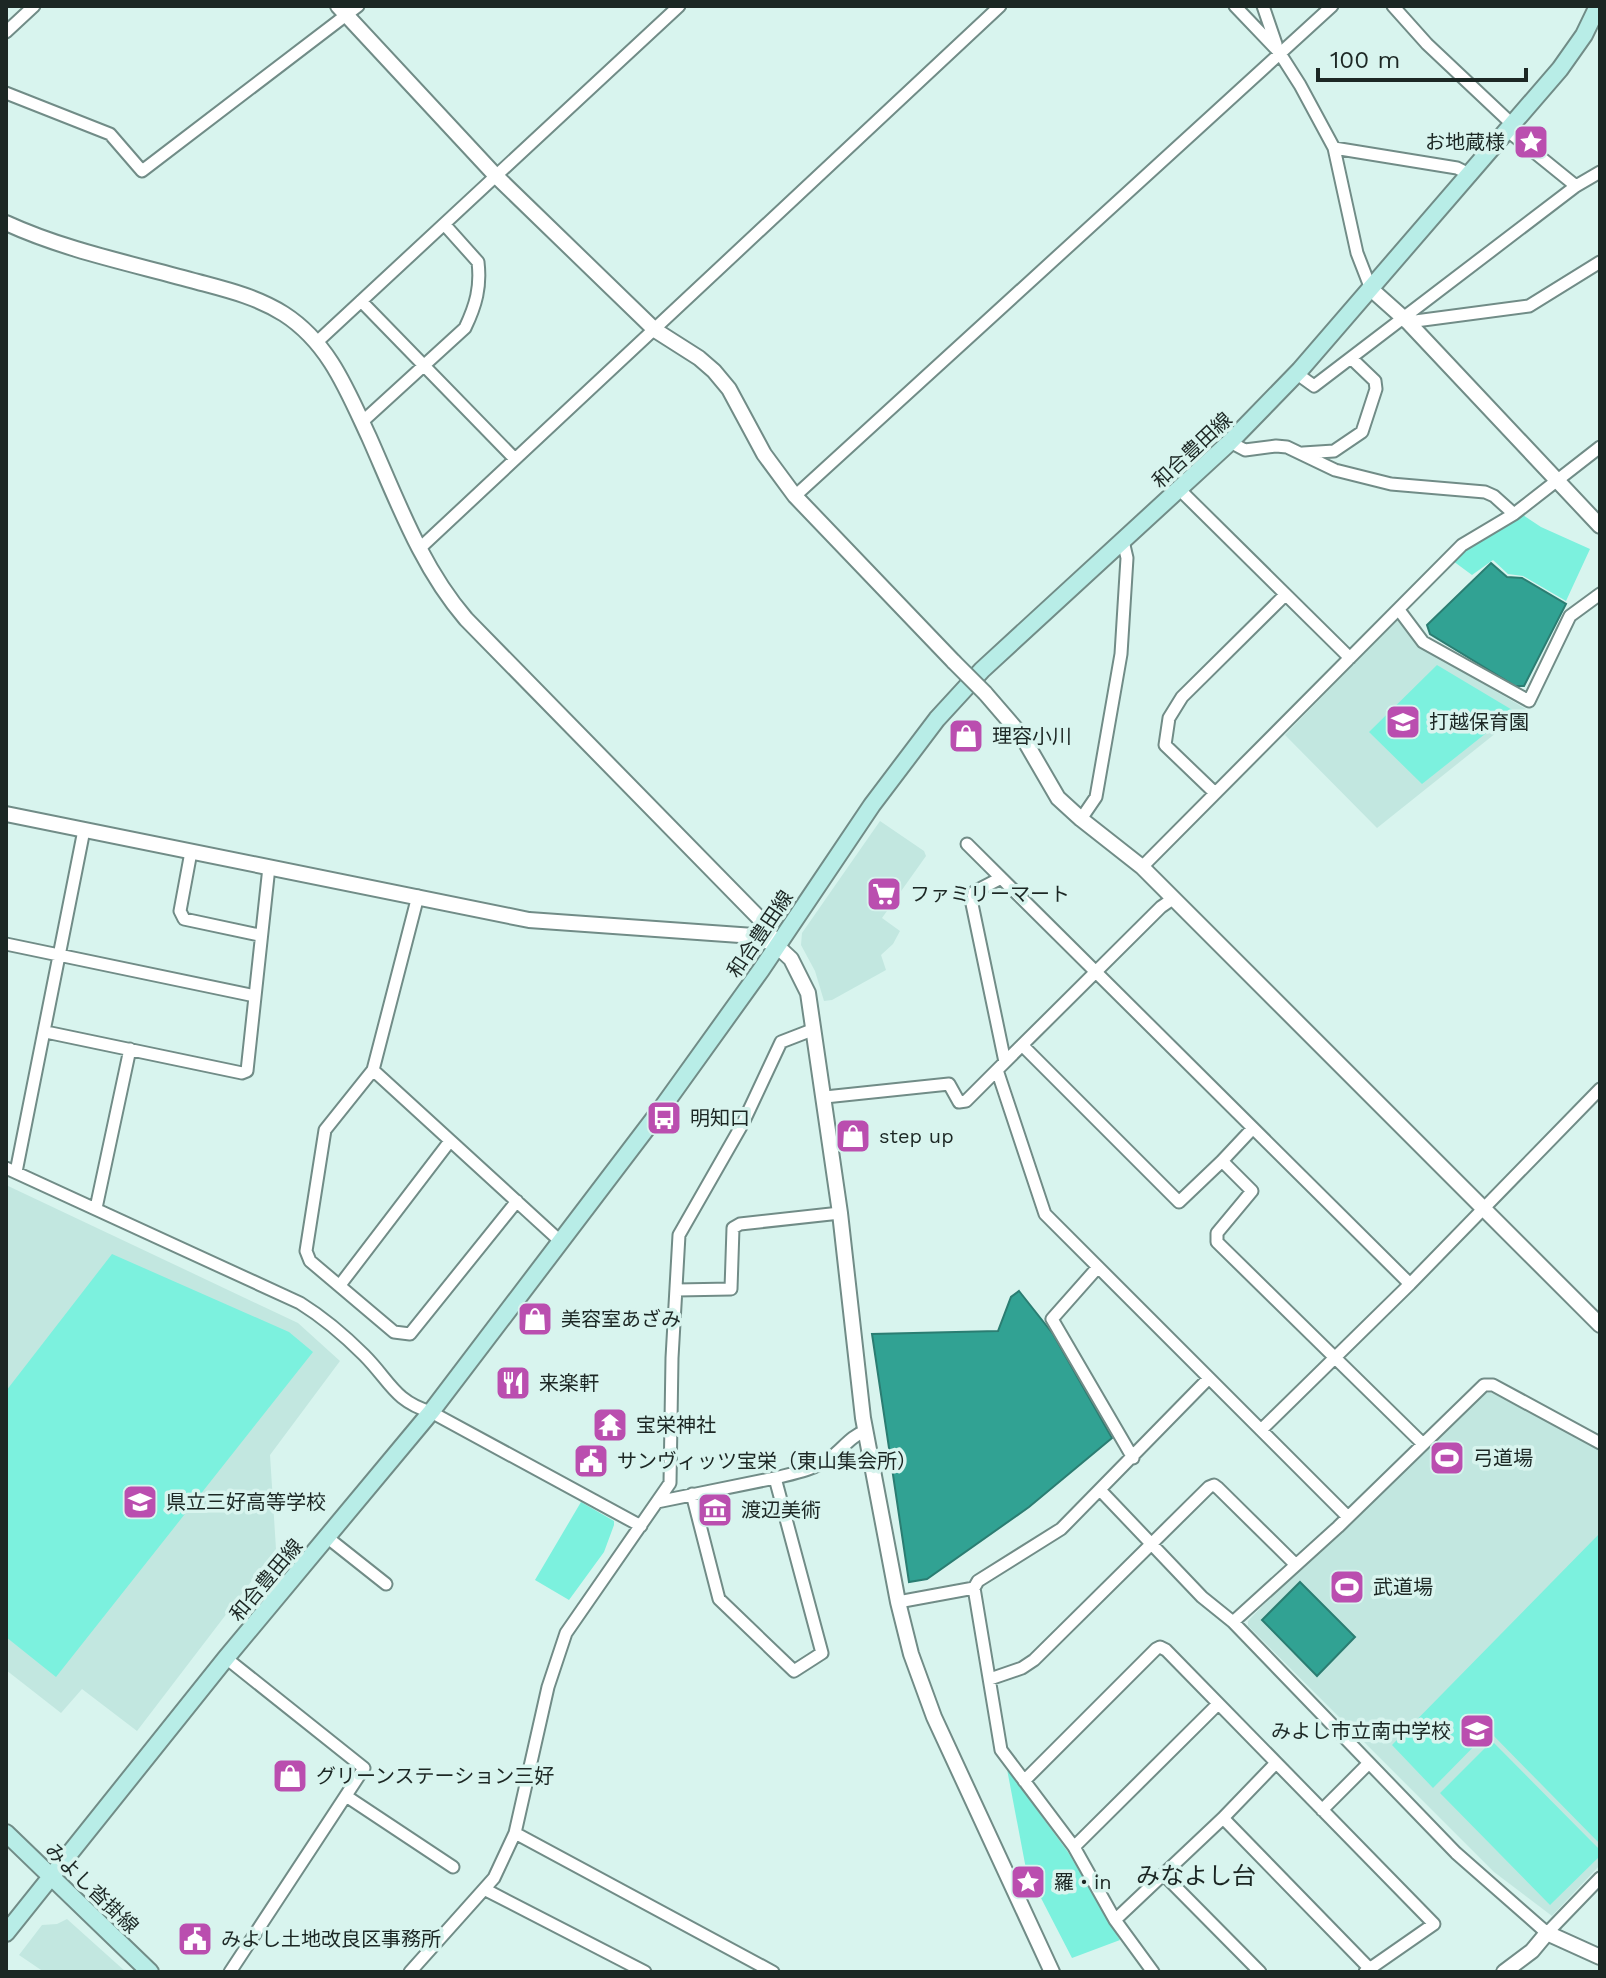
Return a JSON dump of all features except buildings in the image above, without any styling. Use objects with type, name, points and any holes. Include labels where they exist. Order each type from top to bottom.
[{"type":"main road","name":"和合豊田線","points":[[6,1933],[226,1658],[431,1412],[659,1112],[872,805],[937,719],[982,670],[1180,490],[1296,373],[1511,128],[1584,35],[1598,6]]},
{"type":"main road","name":"みよし沓掛線","points":[[6,1833],[150,1972]]},
{"type":"street","points":[[6,32],[34,6]]},
{"type":"street","points":[[317,342],[679,6]]},
{"type":"street","points":[[419,549],[1000,6]]},
{"type":"street","points":[[1235,6],[1279,52],[1334,148],[1357,253],[1371,289],[1406,320],[1600,526]]},
{"type":"street","points":[[1263,6],[1279,52]]},
{"type":"street","points":[[795,496],[1332,6]]},
{"type":"street","points":[[1393,6],[1511,128],[1576,186]]},
{"type":"street","points":[[6,93],[110,134],[142,171],[348,9],[496,176],[655,330],[699,358],[721,380],[764,454],[795,496],[985,693],[1022,736],[1058,798],[1142,867],[1174,898],[1600,1325]]},
{"type":"street","points":[[1334,148],[1457,168],[1471,175]]},
{"type":"street","points":[[1296,373],[1314,386],[1406,320],[1576,186],[1598,175]]},
{"type":"street","points":[[6,223],[105,258],[234,291],[284,314],[317,342],[332,361],[419,549],[442,589],[466,619],[762,921],[777,946],[791,959],[808,993],[825,1097],[866,1431],[898,1602],[917,1672],[934,1717],[1052,1972]]},
{"type":"street","points":[[362,422],[465,328],[479,297],[478,262],[444,224]]},
{"type":"street","points":[[1406,320],[1529,306],[1600,262]]},
{"type":"street","points":[[361,301],[514,458]]},
{"type":"street","points":[[1303,453],[1334,451],[1362,432],[1376,389],[1375,381],[1351,358]]},
{"type":"street","points":[[1230,442],[1245,450],[1276,446],[1303,453],[1335,470],[1391,484],[1485,492],[1514,514]]},
{"type":"street","points":[[1142,867],[1462,545],[1514,514],[1600,447]]},
{"type":"street","points":[[1180,490],[1350,658]]},
{"type":"street","points":[[1081,819],[1096,797],[1121,654],[1127,558],[1123,541]]},
{"type":"street","points":[[1399,610],[1423,642],[1529,701],[1570,616],[1600,594]]},
{"type":"street","points":[[1215,793],[1165,745],[1169,718],[1182,697],[1285,595]]},
{"type":"street","points":[[6,814],[542,922],[754,936],[777,946]]},
{"type":"street","points":[[84,830],[46,1032],[11,1170],[300,1303],[332,1324],[367,1358],[398,1396],[413,1406],[431,1412],[641,1526]]},
{"type":"street","points":[[967,844],[1410,1284]]},
{"type":"street","points":[[191,852],[180,911],[184,919],[259,935]]},
{"type":"street","points":[[46,1032],[242,1073],[247,1071],[259,935],[269,867]]},
{"type":"street","points":[[1001,878],[974,892],[972,904],[1001,1066],[1045,1214],[1347,1516]]},
{"type":"street","points":[[418,896],[373,1070],[325,1130],[306,1251],[310,1261],[394,1332],[410,1334],[517,1201]]},
{"type":"street","points":[[825,1097],[949,1084],[959,1102],[966,1101],[1095,971],[1174,898]]},
{"type":"street","points":[[6,944],[255,996]]},
{"type":"street","points":[[410,1972],[494,1878],[515,1833],[548,1687],[566,1633],[670,1483],[672,1358],[679,1235],[743,1123],[781,1042],[812,1030]]},
{"type":"street","points":[[1022,1045],[1179,1202],[1253,1128]]},
{"type":"street","points":[[96,1208],[130,1049]]},
{"type":"street","points":[[373,1070],[560,1241]]},
{"type":"street","points":[[1261,1430],[1410,1284],[1600,1089]]},
{"type":"street","points":[[340,1285],[450,1141]]},
{"type":"street","points":[[1222,1161],[1252,1191],[1217,1233],[1217,1242],[1423,1444]]},
{"type":"street","points":[[677,1290],[731,1289],[733,1228],[740,1224],[840,1213]]},
{"type":"street","points":[[1098,1267],[1052,1319],[1133,1458]]},
{"type":"street","points":[[1153,1972],[1115,1920],[1074,1847],[1001,1750],[974,1588],[978,1581],[1061,1529],[1209,1378]]},
{"type":"street","points":[[1233,1622],[1484,1385],[1493,1385],[1600,1443]]},
{"type":"street","points":[[657,1502],[812,1469],[833,1456],[855,1435],[866,1431]]},
{"type":"street","points":[[692,1494],[719,1599],[794,1671],[822,1653],[775,1478]]},
{"type":"street","points":[[990,1679],[1022,1668],[1034,1660],[1214,1485],[1295,1564]]},
{"type":"street","points":[[1101,1491],[1202,1597],[1233,1622],[1456,1853],[1547,1933],[1600,1957]]},
{"type":"street","points":[[328,1538],[386,1584]]},
{"type":"street","points":[[898,1602],[974,1588]]},
{"type":"street","points":[[1024,1781],[1160,1647],[1434,1924],[1368,1970],[1223,1818]]},
{"type":"street","points":[[226,1658],[364,1768],[230,1972]]},
{"type":"street","points":[[1074,1847],[1218,1704]]},
{"type":"street","points":[[1322,1810],[1369,1763]]},
{"type":"street","points":[[1115,1920],[1275,1764]]},
{"type":"street","points":[[346,1796],[453,1867]]},
{"type":"street","points":[[515,1833],[773,1972]]},
{"type":"street","points":[[1164,1875],[1260,1972]]},
{"type":"street","points":[[1504,1972],[1532,1951],[1600,1878]]},
{"type":"street","points":[[486,1890],[645,1972]]},
{"type":"shaded area","points":[[1520,513],[1541,527],[1590,549],[1566,601],[1523,576],[1508,574],[1493,560],[1472,575],[1453,561],[1465,548]]},
{"type":"shaded area","points":[[1491,563],[1507,577],[1522,578],[1566,604],[1524,686],[1515,686],[1430,634],[1427,625]]},
{"type":"shaded area","name":"打越保育園","points":[[1400,616],[1422,648],[1526,709],[1377,828],[1285,735]]},
{"type":"shaded area","points":[[1437,665],[1514,711],[1422,784],[1369,732]]},
{"type":"shaded area","points":[[880,821],[924,851],[926,856],[882,918],[900,931],[893,944],[881,955],[886,970],[832,1000],[824,1001],[815,971],[801,945],[802,933]]},
{"type":"shaded area","name":"県立三好高等学校","points":[[6,1185],[298,1323],[340,1361],[270,1455],[276,1549],[137,1731],[82,1689],[61,1713],[6,1670]]},
{"type":"shaded area","name":"県立三好高等学校","points":[[112,1254],[289,1332],[313,1352],[56,1677],[6,1637],[6,1391]]},
{"type":"shaded area","points":[[1019,1291],[1053,1334],[1112,1438],[1029,1507],[927,1579],[909,1582],[872,1334],[998,1331],[1011,1297]]},
{"type":"shaded area","name":"みよし市立南中学校","points":[[1482,1393],[1492,1393],[1600,1449],[1600,1865],[1552,1916],[1494,1872],[1248,1626],[1248,1621],[1268,1600]]},
{"type":"shaded area","points":[[581,1502],[614,1521],[614,1525],[604,1552],[569,1600],[535,1580]]},
{"type":"shaded area","points":[[1600,1533],[1600,1844],[1489,1731],[1433,1788],[1392,1745]]},
{"type":"shaded area","points":[[1300,1582],[1355,1637],[1317,1676],[1262,1620]]},
{"type":"shaded area","points":[[1492,1741],[1600,1850],[1600,1856],[1550,1905],[1440,1793]]},
{"type":"shaded area","points":[[1007,1769],[1068,1852],[1120,1940],[1072,1958],[1026,1869]]},
{"type":"shaded area","points":[[67,1919],[126,1972],[44,1972],[19,1955],[42,1925],[57,1924]]},
{"type":"place","name":"お地蔵様","points":[[1531,142]]},
{"type":"place","name":"打越保育園","points":[[1403,722]]},
{"type":"place","name":"理容小川","points":[[966,736]]},
{"type":"place","name":"ファミリーマート","points":[[884,894]]},
{"type":"place","name":"明知口","points":[[664,1118]]},
{"type":"place","name":"step up","points":[[853,1136]]},
{"type":"place","name":"美容室あざみ","points":[[535,1319]]},
{"type":"place","name":"来楽軒","points":[[513,1383]]},
{"type":"place","name":"宝栄神社","points":[[610,1425]]},
{"type":"place","name":"弓道場","points":[[1447,1458]]},
{"type":"place","name":"サンヴィッツ宝栄（東山集会所）","points":[[591,1461]]},
{"type":"place","name":"県立三好高等学校","points":[[140,1502]]},
{"type":"place","name":"渡辺美術","points":[[715,1510]]},
{"type":"place","name":"武道場","points":[[1347,1587]]},
{"type":"place","name":"みよし市立南中学校","points":[[1477,1731]]},
{"type":"place","name":"グリーンステーション三好","points":[[290,1776]]},
{"type":"place","name":"羅・in","points":[[1028,1882]]},
{"type":"place","name":"みよし土地改良区事務所","points":[[195,1939]]},
{"type":"district","name":"みなよし台","points":[[1196,1876]]}]
